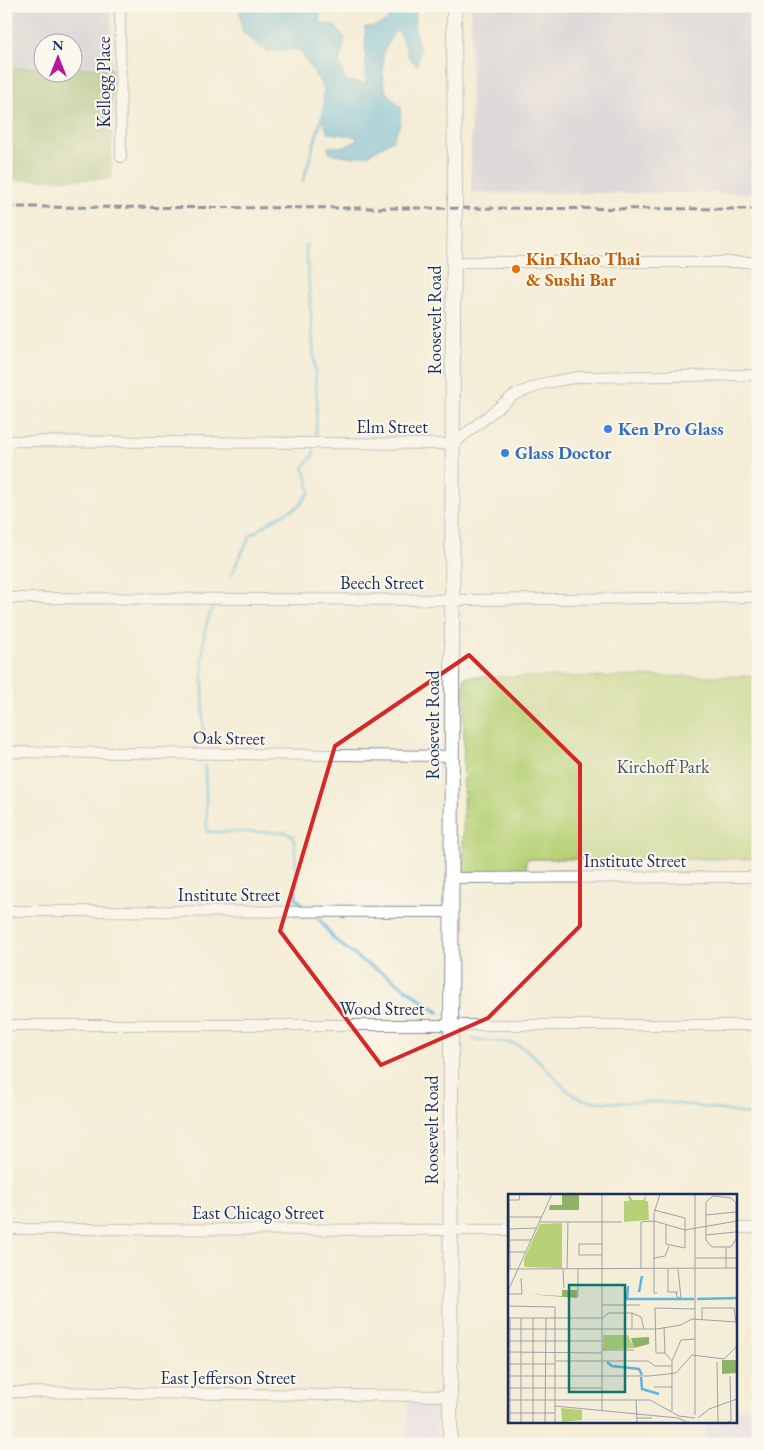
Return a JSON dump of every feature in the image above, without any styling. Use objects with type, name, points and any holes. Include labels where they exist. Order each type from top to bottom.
[{"type":"street","name":"Kellogg Place","points":[[120,6],[121,157]]},
{"type":"street","name":"Roosevelt Road","points":[[450,1444],[455,208],[454,6]]},
{"type":"street","points":[[454,262],[758,262]]},
{"type":"street","name":"Elm Street","points":[[6,441],[453,444],[514,395],[544,383],[580,377],[758,375]]},
{"type":"street","name":"Beech Street","points":[[6,598],[453,600],[758,598]]},
{"type":"street","name":"Oak Street","points":[[6,752],[452,756]]},
{"type":"street","name":"Institute Street","points":[[452,878],[758,877]]},
{"type":"street","name":"Institute Street","points":[[6,911],[452,912]]},
{"type":"street","name":"Wood Street","points":[[6,1025],[451,1026],[758,1024]]},
{"type":"street","points":[[736,1228],[758,1228]]},
{"type":"street","name":"East Chicago Street","points":[[6,1229],[508,1230]]},
{"type":"street","name":"East Jefferson Street","points":[[6,1392],[450,1396]]},
{"type":"highlighted area","points":[[469,655],[580,764],[580,926],[488,1018],[381,1065],[280,931],[335,746]]},
{"type":"shaded area","points":[[6,6],[111,6],[112,68],[82,68],[82,32],[32,32],[32,68],[6,68]]},
{"type":"shaded area","points":[[471,6],[758,6],[758,193],[471,193]]},
{"type":"shaded area","points":[[407,1399],[435,1401],[437,1444],[407,1444]]},
{"type":"shaded area","points":[[736,1409],[758,1409],[758,1444],[705,1444],[705,1422],[736,1422]]},
{"type":"shaded area","points":[[544,1437],[544,1444],[468,1444],[468,1438]]},
{"type":"green space","points":[[6,68],[32,68],[32,82],[82,82],[82,68],[112,68],[111,179],[6,180]]},
{"type":"green space","name":"Kirchoff Park","points":[[758,676],[758,859],[526,859],[526,872],[463,873],[464,677]]},
{"type":"water","points":[[239,6],[346,6],[330,7],[322,10],[319,17],[321,24],[334,25],[345,38],[339,63],[346,81],[366,84],[365,27],[375,26],[387,20],[389,12],[386,6],[417,6],[414,26],[420,50],[417,66],[409,57],[399,31],[394,32],[383,53],[383,79],[386,92],[401,107],[400,124],[393,140],[368,155],[352,157],[329,153],[328,147],[345,147],[356,141],[357,138],[328,133],[323,122],[324,89],[299,49],[266,52],[242,31]]},
{"type":"waterway","points":[[303,181],[324,110]]},
{"type":"waterway","points":[[306,245],[317,400],[316,434]]},
{"type":"waterway","points":[[230,577],[250,536],[274,519],[299,506],[310,492],[307,476],[303,468],[313,456],[314,451]]},
{"type":"waterway","points":[[204,737],[203,646],[206,627],[213,607]]},
{"type":"waterway","points":[[205,766],[207,832],[284,832],[293,836],[296,859],[296,898],[302,904]]},
{"type":"waterway","points":[[319,919],[335,940],[362,961],[390,977],[438,1012]]},
{"type":"waterway","points":[[473,1039],[510,1043],[524,1048],[571,1093],[586,1100],[671,1103],[758,1116]]},
{"type":"railway","points":[[6,207],[758,209]]},
{"type":"place","name":"Kin Khao Thai & Sushi Bar","points":[[516,269]]},
{"type":"place","name":"Ken Pro Glass","points":[[608,429]]},
{"type":"place","name":"Glass Doctor","points":[[505,453]]}]
